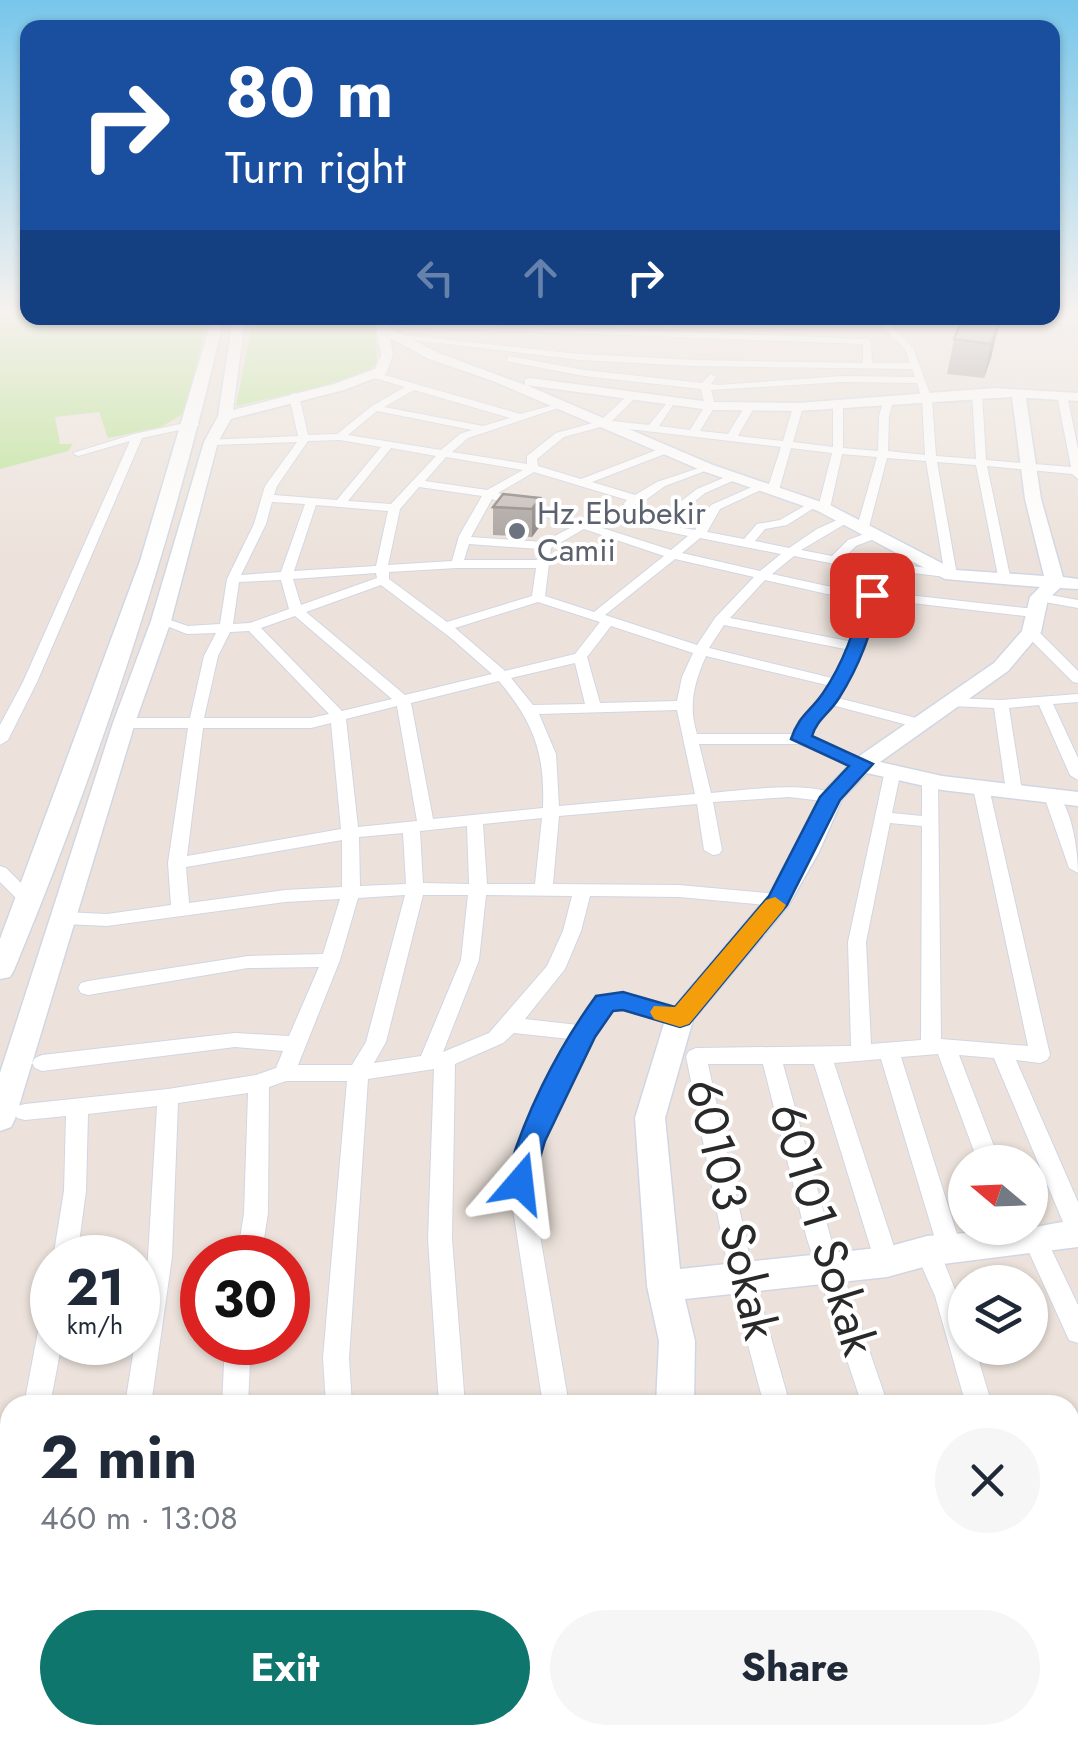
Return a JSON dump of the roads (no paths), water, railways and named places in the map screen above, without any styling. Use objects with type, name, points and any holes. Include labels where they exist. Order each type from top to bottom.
[{"type":"street","points":[[0,970],[30,902],[152,560],[201,393]]},
{"type":"street","points":[[227,393],[224,416],[210,442],[160,621],[124,723],[8,1107],[77,1109],[258,1083],[284,1073],[358,1072],[437,1061],[496,1038],[509,1025],[555,970],[572,931],[582,891]]},
{"type":"street","points":[[224,416],[304,393]]},
{"type":"street","points":[[340,437],[375,408],[401,393]]},
{"type":"street","points":[[439,393],[519,417]]},
{"type":"street","points":[[532,393],[708,468],[818,506],[951,576]]},
{"type":"street","points":[[600,393],[710,406],[798,407],[969,393]]},
{"type":"street","points":[[693,434],[710,406],[707,393]]},
{"type":"street","points":[[977,393],[976,420],[990,520],[1005,580]]},
{"type":"street","points":[[1018,393],[1048,602],[1078,680]]},
{"type":"street","points":[[533,468],[531,458],[560,435],[604,423],[1078,473],[1070,396],[1026,393]]},
{"type":"street","points":[[180,909],[177,863],[196,722],[211,656],[226,627],[233,579],[270,498],[271,486],[304,439],[294,396]]},
{"type":"street","points":[[925,396],[931,459],[951,576]]},
{"type":"street","points":[[604,423],[630,398]]},
{"type":"street","points":[[834,560],[869,531],[883,454],[884,416],[890,399]]},
{"type":"street","points":[[652,430],[670,402]]},
{"type":"street","points":[[747,543],[761,526],[783,523],[818,506],[831,491],[838,403]]},
{"type":"street","points":[[382,575],[394,508],[443,454],[464,436],[558,405]]},
{"type":"street","points":[[731,438],[750,406]]},
{"type":"street","points":[[594,708],[580,657],[601,620],[698,534],[715,507],[767,488],[788,444],[798,407]]},
{"type":"street","points":[[375,408],[481,429]]},
{"type":"street","points":[[78,453],[194,424]]},
{"type":"street","points":[[0,740],[30,682],[138,436]]},
{"type":"street","points":[[210,442],[340,437],[533,468],[639,500]]},
{"type":"street","points":[[342,501],[387,446]]},
{"type":"street","points":[[584,482],[666,450]]},
{"type":"street","points":[[457,564],[464,540],[489,494],[533,468]]},
{"type":"street","points":[[464,540],[545,546],[639,500],[661,484],[708,468]]},
{"type":"street","points":[[658,526],[701,492],[733,476]]},
{"type":"street","points":[[416,483],[489,494],[674,555],[827,590],[1078,604]]},
{"type":"street","points":[[270,498],[394,508]]},
{"type":"street","points":[[312,500],[286,575],[296,610],[403,700],[419,827],[414,888],[376,1042],[358,1072],[336,1358],[338,1395]]},
{"type":"street","points":[[602,516],[834,560],[1005,580],[1048,602]]},
{"type":"street","points":[[712,850],[705,797],[684,705],[699,650],[788,551],[821,529],[846,519]]},
{"type":"street","points":[[538,598],[545,546]]},
{"type":"street","points":[[233,579],[382,575],[457,564],[542,564]]},
{"type":"street","points":[[160,621],[187,630],[252,628],[382,575]]},
{"type":"street","points":[[382,575],[504,677],[531,710],[548,754],[550,812],[543,892]]},
{"type":"street","points":[[801,739],[807,720],[829,700],[858,647],[872,595]]},
{"type":"street","points":[[443,628],[538,598],[699,650],[839,684]]},
{"type":"street","points":[[675,1395],[677,1341],[664,1286],[650,1118],[680,1018],[779,900],[831,797],[862,764],[1001,667],[1048,602]]},
{"type":"street","points":[[723,621],[858,647]]},
{"type":"street","points":[[252,628],[338,715],[350,832],[351,891],[331,960],[284,1073]]},
{"type":"street","points":[[124,723],[311,723],[580,657]]},
{"type":"street","points":[[951,702],[1001,704],[1078,698]]},
{"type":"street","points":[[829,700],[919,723]]},
{"type":"street","points":[[1046,702],[1078,775]]},
{"type":"street","points":[[1001,704],[1014,791]]},
{"type":"street","points":[[531,710],[684,705]]},
{"type":"street","points":[[692,739],[801,739],[892,775],[1078,799]]},
{"type":"street","points":[[861,1054],[857,942],[892,775]]},
{"type":"street","points":[[930,781],[938,1046],[982,1145]]},
{"type":"street","name":"60103 Sokak","points":[[774,1395],[742,1277],[696,1056],[822,1056],[938,1046],[1040,1055],[981,788]]},
{"type":"street","points":[[177,863],[350,832],[705,797],[789,792],[831,797]]},
{"type":"street","points":[[1052,796],[1078,868]]},
{"type":"street","points":[[884,817],[932,822]]},
{"type":"street","points":[[451,1395],[440,1239],[437,1061],[470,960],[478,890],[475,822]]},
{"type":"street","points":[[0,872],[30,902]]},
{"type":"street","points":[[65,918],[107,920],[351,891],[414,888],[679,891],[779,900]]},
{"type":"street","points":[[88,988],[248,962],[331,960]]},
{"type":"street","points":[[554,1395],[520,1183],[530,1141],[584,1033],[606,1003],[623,1000],[680,1018]]},
{"type":"street","points":[[509,1025],[584,1033]]},
{"type":"street","points":[[42,1062],[235,1040],[296,1044]]},
{"type":"street","points":[[890,1050],[948,1296],[976,1395]]},
{"type":"street","points":[[1002,1052],[1078,1231],[1048,1234]]},
{"type":"street","name":"60101 Sokak","points":[[771,1054],[790,1144],[873,1395]]},
{"type":"street","points":[[669,1056],[696,1056]]},
{"type":"street","points":[[822,1056],[887,1262]]},
{"type":"street","points":[[253,1235],[258,1083]]},
{"type":"street","points":[[139,1395],[160,1257],[168,1097]]},
{"type":"street","points":[[68,1235],[75,1191],[77,1109]]},
{"type":"street","points":[[664,1286],[887,1262],[971,1245]]},
{"type":"street","points":[[1028,1245],[1078,1332]]},
{"type":"street","points":[[39,1395],[45,1365]]},
{"type":"street","points":[[235,1395],[237,1365]]},
{"type":"place","name":"Hz.Ebubekir Camii","points":[[517,531]]}]
